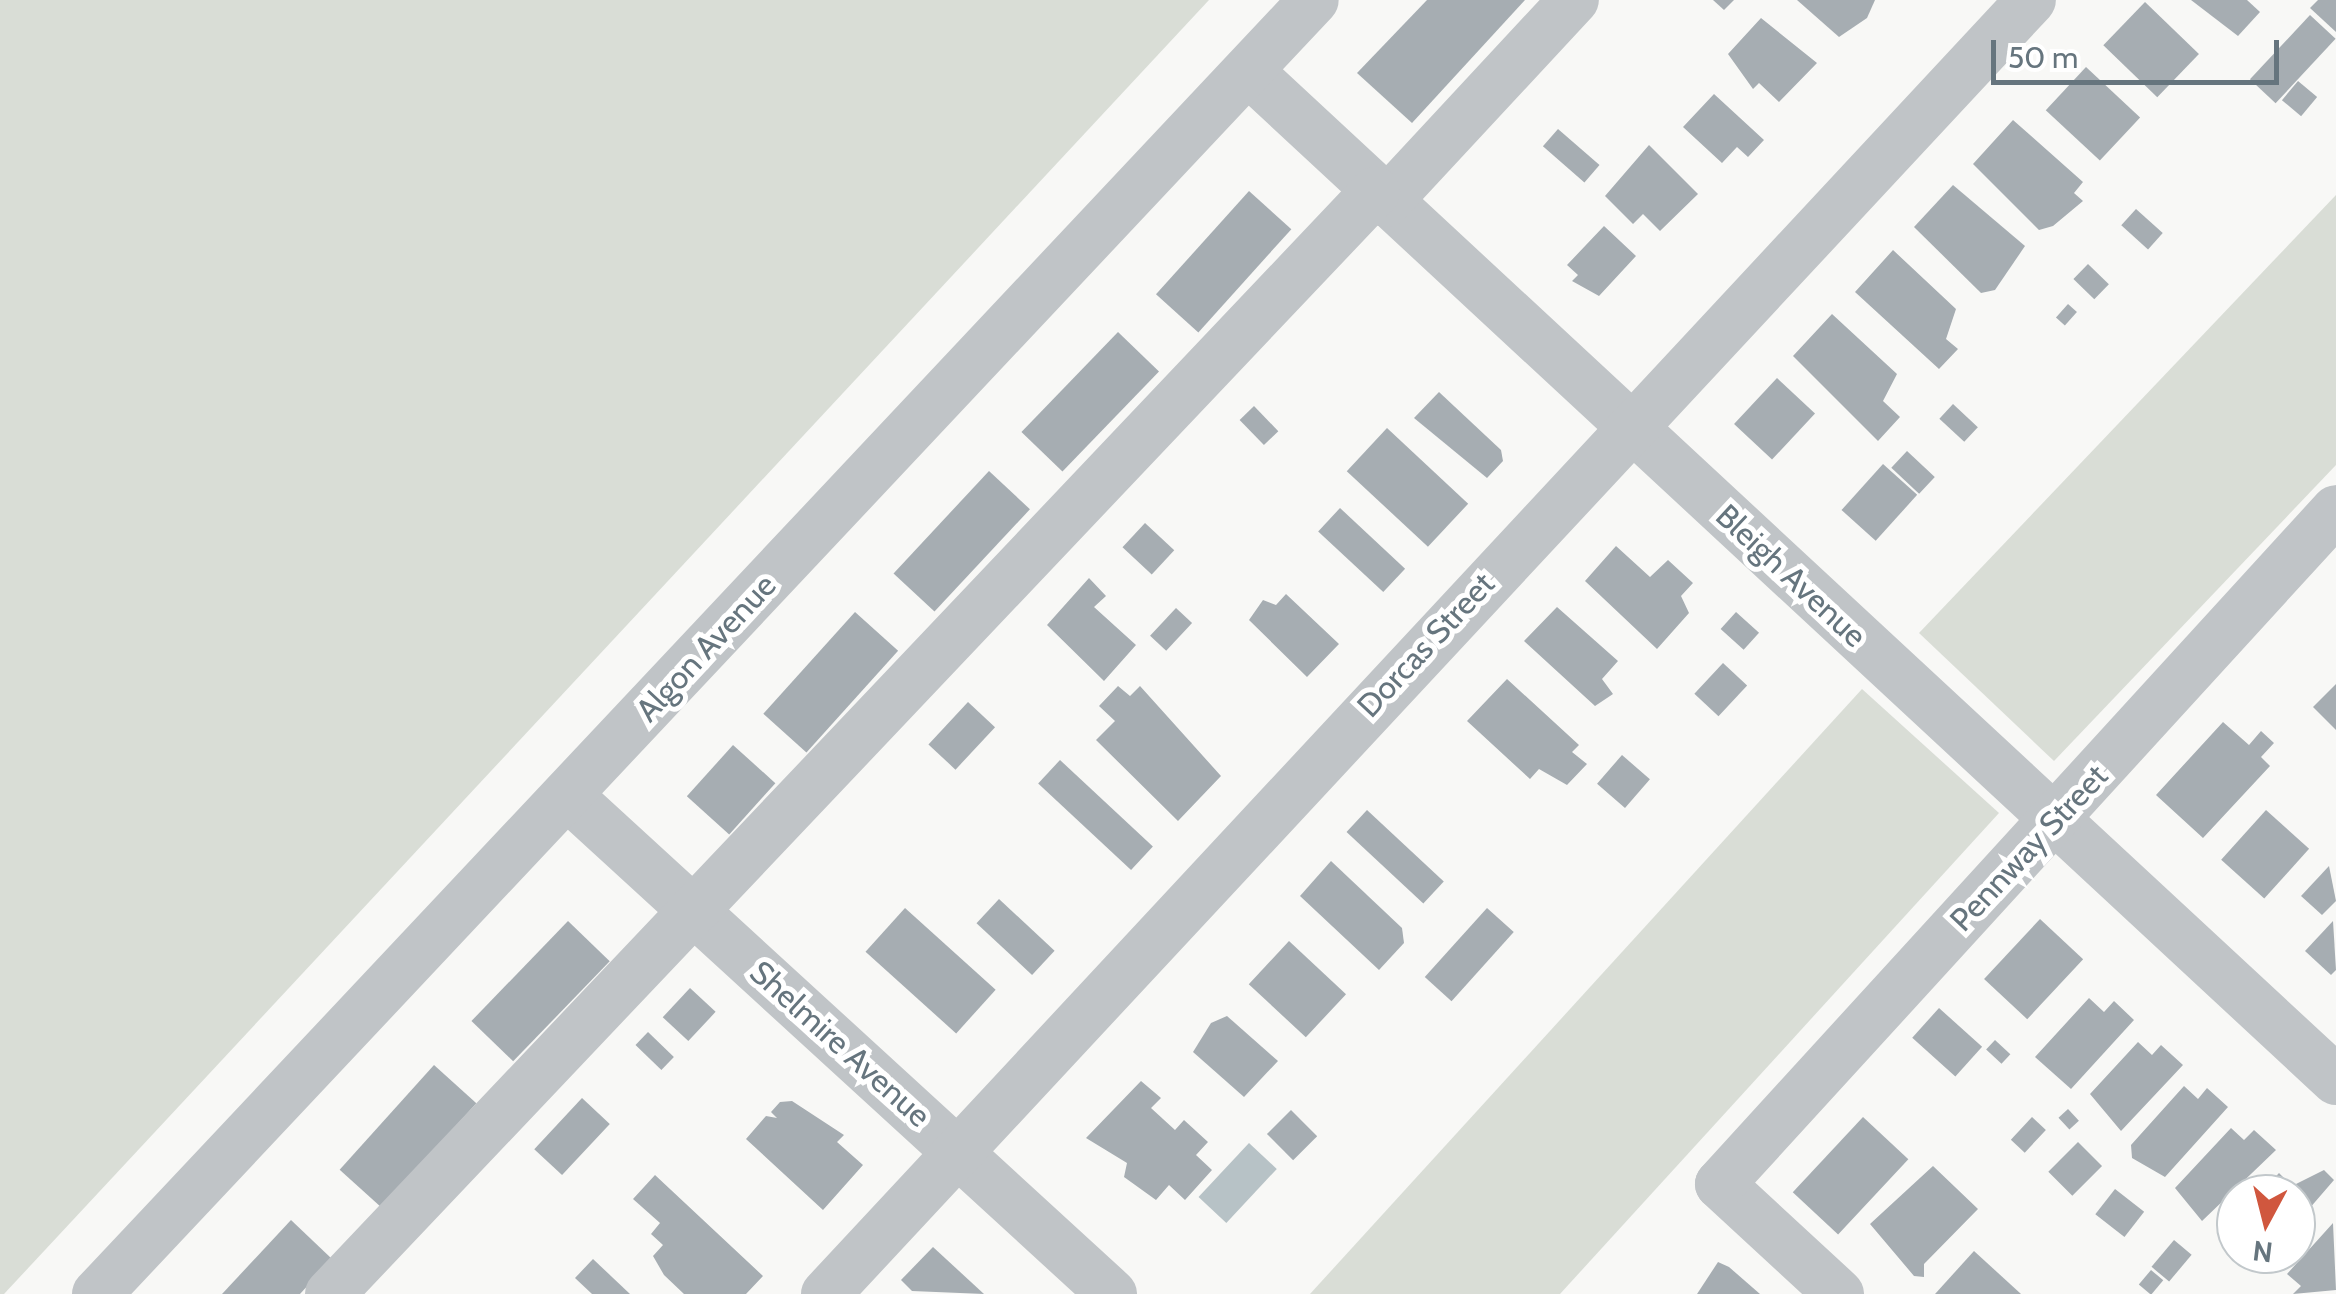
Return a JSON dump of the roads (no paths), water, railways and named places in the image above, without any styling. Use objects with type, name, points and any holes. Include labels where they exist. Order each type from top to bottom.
[{"type":"street","name":"Algon Avenue","points":[[97,1294],[1314,0]]},
{"type":"street","points":[[330,1294],[697,916],[1380,197],[1574,0]]},
{"type":"street","name":"Dorcas Street","points":[[826,1294],[1628,425],[2031,0]]},
{"type":"street","name":"Bleigh Avenue","points":[[1248,72],[2336,1080]]},
{"type":"street","name":"Pennway Street","points":[[1839,1294],[1720,1184],[2336,510]]},
{"type":"street","name":"Shelmire Avenue","points":[[567,795],[960,1150],[1112,1294]]}]
